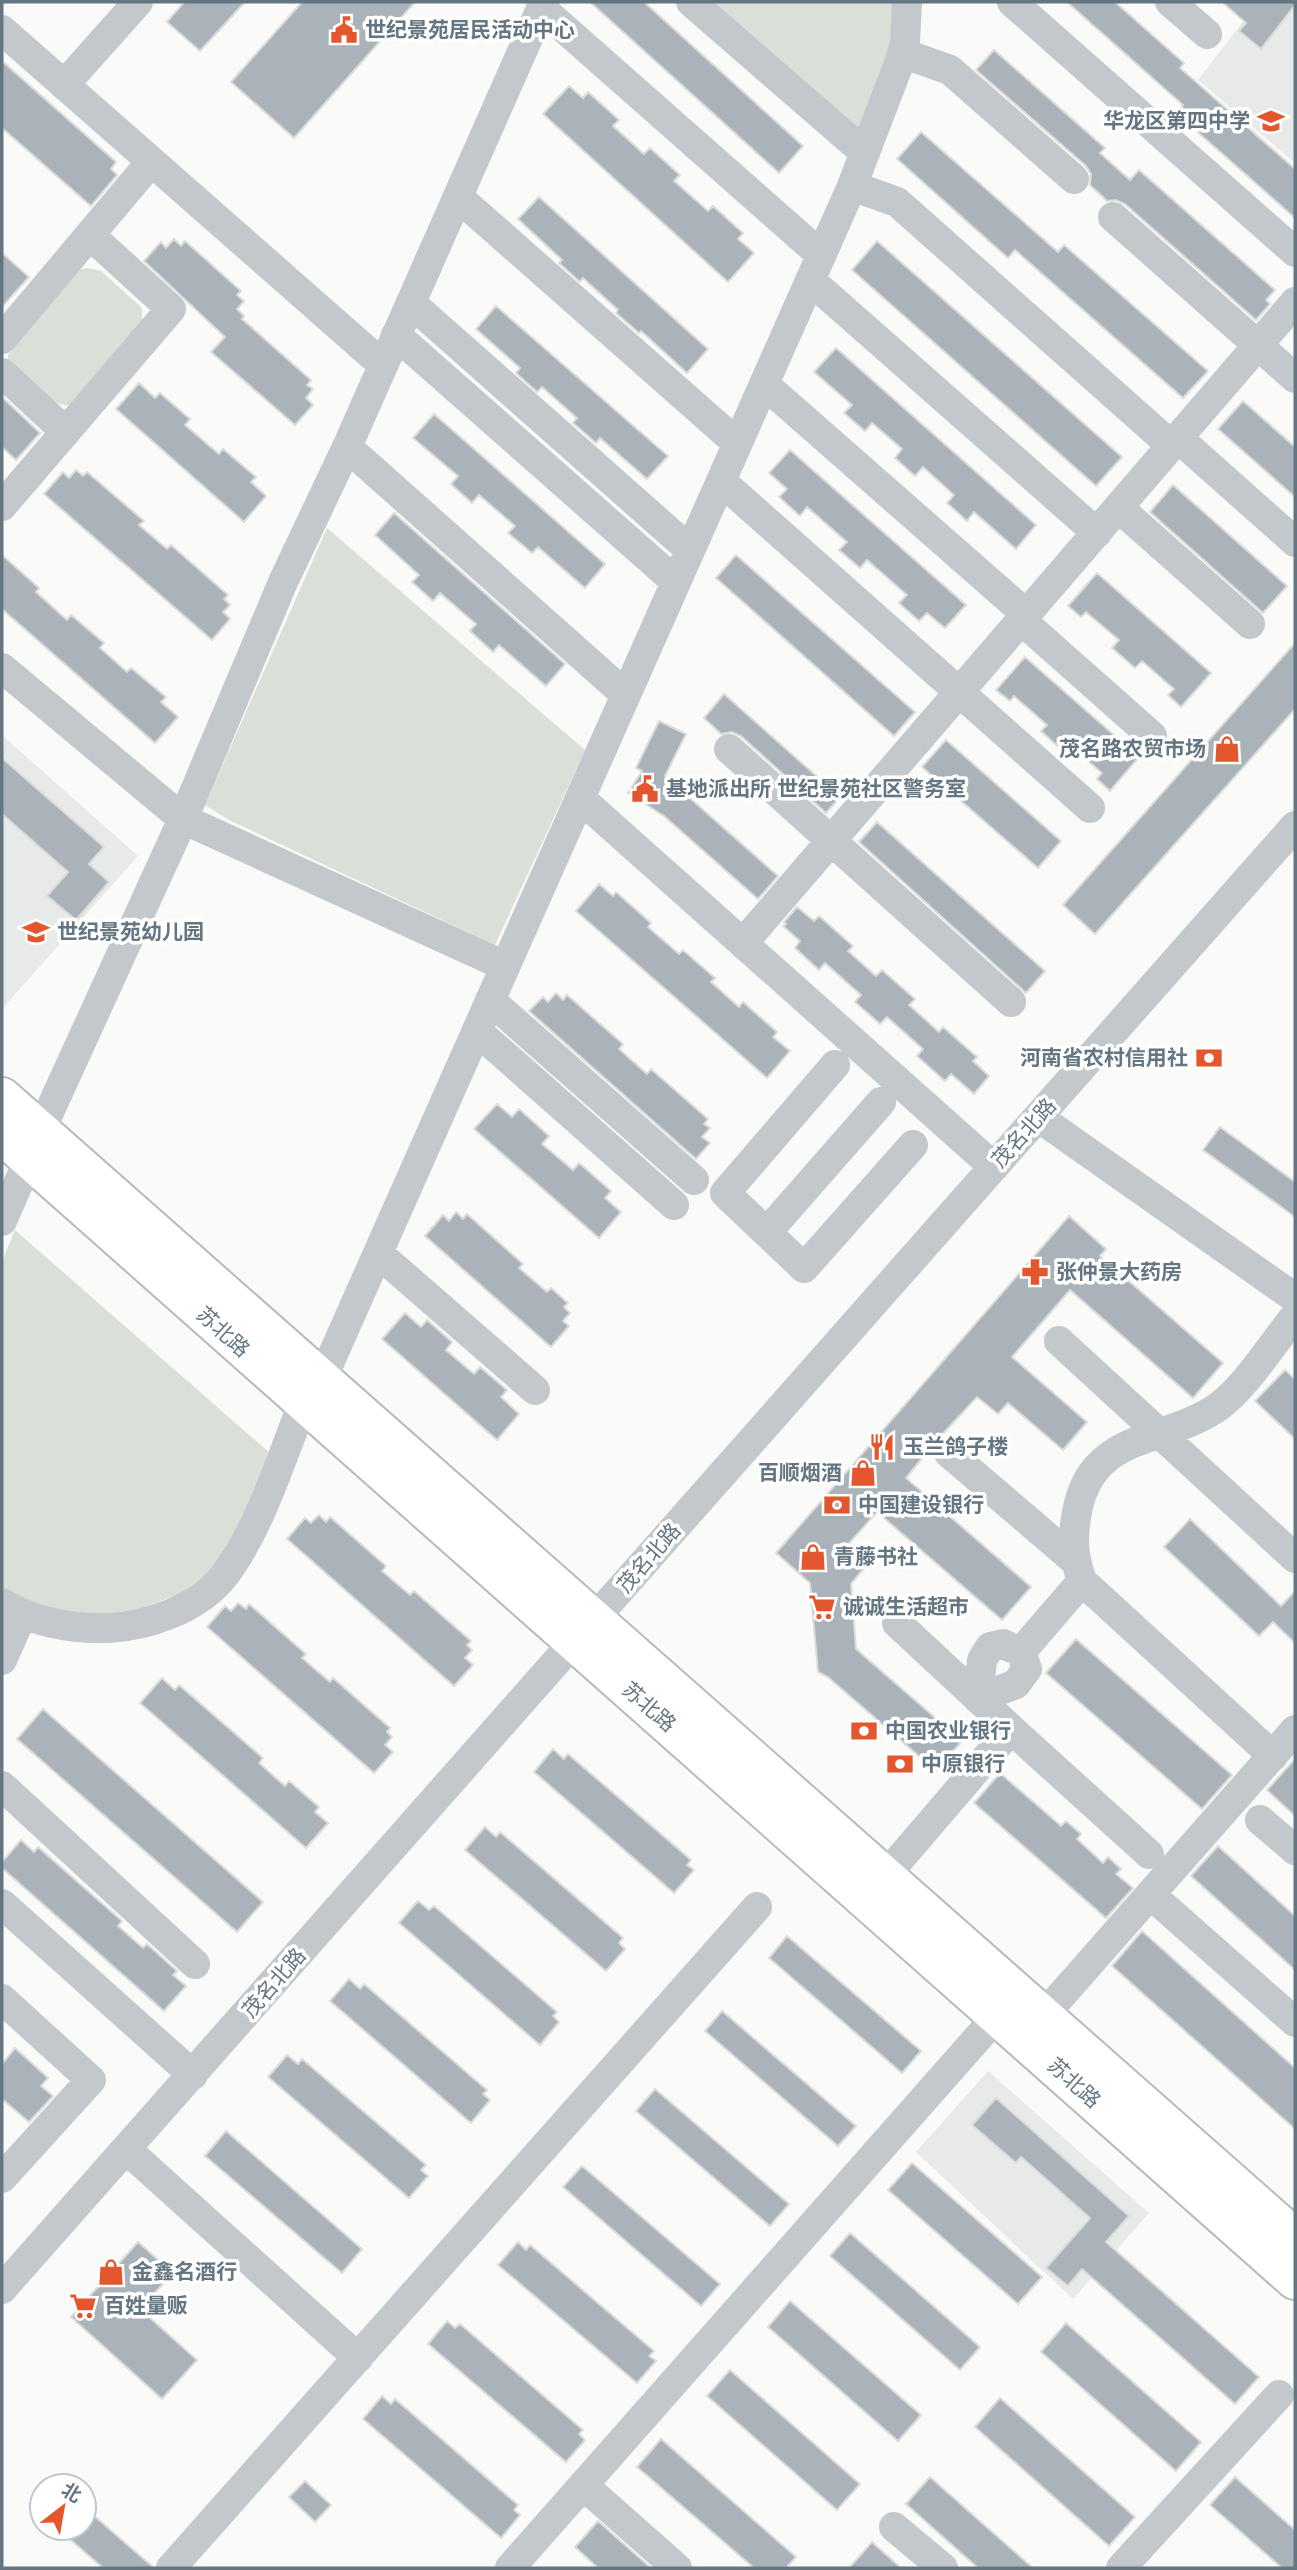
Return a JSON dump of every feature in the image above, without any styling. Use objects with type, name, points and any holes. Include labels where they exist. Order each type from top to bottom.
[{"type":"main road","name":"苏北路","points":[[2,1097],[24,1142],[585,1631],[998,2015],[1295,2280]]},
{"type":"main road","name":"苏北路","points":[[585,1631],[886,1875],[1295,2238]]},
{"type":"street","points":[[65,85],[138,2]]},
{"type":"street","points":[[691,2],[864,153]]},
{"type":"street","points":[[2,1660],[12,1609],[80,1629],[130,1627],[165,1616],[198,1600],[222,1578],[241,1549],[379,1254],[852,186],[902,53],[907,2]]},
{"type":"street","points":[[1012,2],[1295,251]]},
{"type":"street","points":[[1170,2],[1207,34]]},
{"type":"street","points":[[2,1221],[24,1142],[183,819],[283,582],[347,447],[542,5],[1097,533]]},
{"type":"street","points":[[2,30],[383,365]]},
{"type":"street","points":[[902,53],[950,70],[1074,179]]},
{"type":"street","points":[[2,340],[151,162]]},
{"type":"street","points":[[852,186],[897,202],[1295,542]]},
{"type":"street","points":[[458,197],[737,443]]},
{"type":"street","points":[[1113,218],[1295,378]]},
{"type":"street","points":[[2,506],[171,309],[91,236]]},
{"type":"street","points":[[743,943],[1295,302]]},
{"type":"street","points":[[411,303],[690,550]]},
{"type":"street","points":[[396,335],[676,582]]},
{"type":"street","points":[[2,373],[66,432]]},
{"type":"street","points":[[764,383],[1152,736]]},
{"type":"street","points":[[347,447],[626,695]]},
{"type":"street","points":[[721,481],[1090,808]]},
{"type":"street","points":[[1119,508],[1250,624]]},
{"type":"street","points":[[2,668],[183,819],[505,966]]},
{"type":"street","points":[[729,749],[1011,1002]]},
{"type":"street","points":[[581,799],[994,1167]]},
{"type":"street","name":"茂名北路","points":[[5,2278],[193,2075],[1295,826]]},
{"type":"street","points":[[490,1000],[694,1180]]},
{"type":"street","points":[[477,1031],[674,1205]]},
{"type":"street","points":[[835,1065],[726,1193],[804,1268],[913,1145]]},
{"type":"street","points":[[767,1232],[881,1102]]},
{"type":"street","points":[[1038,1117],[1295,1298]]},
{"type":"street","points":[[379,1254],[534,1391]]},
{"type":"street","points":[[978,1699],[982,1660],[990,1647],[1003,1644],[1021,1652],[1078,1570],[1074,1528],[1079,1500],[1097,1465],[1117,1451],[1214,1409],[1232,1395],[1295,1316]]},
{"type":"street","points":[[1059,1341],[1295,1558]]},
{"type":"street","points":[[949,1453],[1078,1570],[1273,1756]]},
{"type":"street","points":[[897,1623],[1149,1854]]},
{"type":"street","points":[[886,1875],[1011,1729]]},
{"type":"street","points":[[1044,2015],[1295,1730]]},
{"type":"street","points":[[2,1786],[195,1964]]},
{"type":"street","points":[[1261,1820],[1295,1850]]},
{"type":"street","points":[[1151,1895],[1295,2022]]},
{"type":"street","points":[[2,1904],[193,2075]]},
{"type":"street","points":[[171,2568],[757,1907]]},
{"type":"street","points":[[2,1999],[91,2080],[2,2178]]},
{"type":"street","points":[[510,2568],[998,2015]]},
{"type":"street","points":[[126,2150],[358,2358]]},
{"type":"street","points":[[1121,2568],[1279,2395]]},
{"type":"street","points":[[583,2485],[677,2568]]},
{"type":"street","points":[[894,2527],[943,2568]]},
{"type":"shaded area","points":[[704,2],[895,2],[889,54],[855,136]]},
{"type":"shaded area","name":"华龙区第四中学","points":[[1258,2],[1295,2],[1295,163],[1198,80]]},
{"type":"shaded area","points":[[87,268],[101,271],[142,308],[142,323],[69,405],[62,404],[45,396],[28,381],[8,361],[8,355],[74,271]]},
{"type":"shaded area","points":[[327,528],[585,750],[495,945],[229,820],[205,805]]},
{"type":"shaded area","name":"世纪景苑幼儿园","points":[[2,735],[138,856],[2,1009]]},
{"type":"shaded area","points":[[15,1230],[271,1454],[230,1545],[209,1572],[181,1593],[125,1615],[76,1619],[2,1594],[2,1261]]},
{"type":"shaded area","points":[[988,2071],[1149,2213],[1073,2299],[916,2152]]},
{"type":"building","points":[[184,2],[245,2],[200,51],[167,22]]},
{"type":"building","points":[[302,2],[415,2],[294,138],[231,82]]},
{"type":"building","points":[[590,2],[644,2],[803,146],[779,173]]},
{"type":"building","points":[[1067,2],[1115,2],[1184,63],[1180,68],[1295,169],[1295,218],[1176,113],[1183,105]]},
{"type":"building","points":[[1222,2],[1295,2],[1295,5],[1261,49],[1239,31],[1246,23]]},
{"type":"building","points":[[994,50],[1105,148],[1100,153],[1130,180],[1139,170],[1275,290],[1266,300],[1270,304],[1256,320],[1125,204],[1116,200],[1107,201],[1090,185],[1091,174],[1086,166],[976,70]]},
{"type":"building","points":[[2,61],[116,162],[111,169],[117,175],[91,206],[2,128]]},
{"type":"building","points":[[569,86],[583,98],[588,92],[619,120],[613,126],[644,154],[650,148],[680,175],[674,181],[708,211],[713,206],[743,233],[738,239],[754,253],[728,282],[543,114]]},
{"type":"building","points":[[921,132],[1058,252],[1064,245],[1208,371],[1183,398],[1015,250],[1008,258],[897,159]]},
{"type":"building","points":[[539,197],[708,349],[687,373],[641,331],[639,333],[616,313],[618,310],[583,278],[580,282],[559,263],[562,260],[518,219]]},
{"type":"building","points":[[174,239],[181,246],[185,241],[241,291],[237,295],[244,301],[237,309],[244,316],[242,319],[311,380],[307,385],[313,389],[306,398],[313,405],[295,425],[211,352],[225,337],[144,261],[161,242],[166,248]]},
{"type":"building","points":[[877,241],[1122,457],[1096,486],[852,270]]},
{"type":"building","points":[[2,253],[29,277],[2,307]]},
{"type":"building","points":[[496,306],[668,456],[647,479],[600,438],[596,443],[573,423],[577,418],[542,387],[537,392],[516,373],[520,368],[476,329]]},
{"type":"building","points":[[836,348],[1036,525],[1016,549],[974,512],[967,521],[947,503],[954,495],[923,467],[915,476],[895,458],[902,449],[872,423],[865,431],[844,413],[852,405],[814,372]]},
{"type":"building","points":[[139,383],[155,398],[160,393],[190,419],[185,425],[219,454],[223,449],[256,477],[251,482],[266,496],[244,522],[116,409]]},
{"type":"building","points":[[2,397],[40,433],[16,460],[2,447]]},
{"type":"building","points":[[1243,401],[1295,447],[1295,497],[1218,429]]},
{"type":"building","points":[[434,414],[605,564],[585,588],[538,547],[532,553],[508,533],[515,526],[479,495],[472,503],[451,484],[458,476],[413,438]]},
{"type":"building","points":[[790,450],[966,605],[945,628],[927,613],[919,621],[899,603],[907,595],[867,560],[860,568],[839,550],[847,542],[807,507],[800,516],[779,497],[787,489],[769,473]]},
{"type":"building","points":[[76,470],[83,476],[87,472],[144,521],[139,525],[167,549],[171,545],[228,595],[224,599],[230,605],[223,612],[230,619],[212,640],[44,494],[63,472],[69,478]]},
{"type":"building","points":[[1173,485],[1287,586],[1263,613],[1150,512]]},
{"type":"building","points":[[394,513],[565,664],[546,686],[499,645],[493,652],[470,631],[476,624],[440,593],[433,601],[412,582],[419,575],[375,535]]},
{"type":"building","points":[[2,555],[39,588],[36,592],[67,620],[71,615],[104,643],[100,648],[127,672],[131,668],[166,697],[161,702],[178,717],[155,743],[2,609]]},
{"type":"building","points":[[736,555],[915,712],[894,736],[716,578]]},
{"type":"building","points":[[1097,573],[1211,673],[1181,707],[1168,695],[1174,689],[1142,661],[1135,668],[1112,648],[1119,640],[1086,612],[1081,617],[1068,606]]},
{"type":"building","points":[[1295,643],[1295,709],[1095,934],[1063,905]]},
{"type":"building","points":[[1025,657],[1139,757],[1110,791],[1097,779],[1102,773],[1070,745],[1064,752],[1041,731],[1047,725],[1014,696],[1010,701],[996,690]]},
{"type":"building","points":[[724,694],[840,797],[826,813],[741,736],[732,732],[721,734],[704,718]]},
{"type":"building","points":[[659,721],[686,734],[665,776],[778,876],[758,899],[664,816],[628,793],[642,771],[636,768]]},
{"type":"building","points":[[946,740],[1061,841],[1038,868],[922,767]]},
{"type":"building","points":[[2,758],[104,847],[89,864],[109,882],[76,920],[47,896],[68,872],[2,814]]},
{"type":"building","points":[[877,822],[1045,971],[1026,993],[859,842]]},
{"type":"building","points":[[599,884],[613,896],[616,892],[651,923],[648,927],[679,954],[683,950],[715,978],[711,982],[739,1007],[743,1002],[777,1032],[773,1037],[790,1051],[767,1078],[576,911]]},
{"type":"building","points":[[797,907],[814,921],[819,916],[853,946],[848,951],[876,976],[882,970],[915,999],[909,1005],[939,1032],[943,1027],[977,1057],[973,1061],[989,1076],[974,1094],[951,1074],[945,1081],[917,1056],[923,1049],[887,1017],[880,1024],[855,1002],[861,995],[825,963],[819,970],[795,948],[800,941],[783,926]]},
{"type":"building","points":[[556,993],[563,1000],[567,995],[623,1044],[619,1049],[647,1074],[651,1069],[708,1119],[704,1124],[710,1128],[702,1137],[710,1143],[696,1159],[529,1011],[543,997],[548,1002]]},
{"type":"building","points":[[497,1104],[512,1117],[519,1109],[549,1136],[542,1144],[573,1170],[579,1163],[611,1191],[605,1198],[621,1212],[599,1238],[474,1129]]},
{"type":"building","points":[[1220,1127],[1295,1182],[1295,1217],[1203,1150]]},
{"type":"building","points":[[456,1212],[463,1219],[467,1214],[523,1264],[519,1268],[547,1292],[551,1288],[568,1303],[564,1307],[570,1313],[563,1321],[569,1326],[551,1347],[425,1236],[443,1215],[449,1221]]},
{"type":"building","points":[[1069,1216],[1106,1249],[1100,1256],[1223,1363],[1193,1398],[1070,1290],[1012,1357],[1087,1422],[1063,1450],[1008,1403],[998,1414],[977,1397],[936,1441],[906,1478],[1031,1587],[1002,1620],[877,1512],[844,1549],[865,1567],[851,1584],[856,1649],[962,1741],[936,1771],[828,1677],[818,1672],[810,1583],[776,1553]]},
{"type":"building","points":[[405,1313],[421,1327],[427,1320],[452,1342],[446,1350],[474,1374],[480,1367],[507,1390],[501,1397],[519,1414],[497,1440],[382,1339]]},
{"type":"building","points":[[1285,1370],[1295,1379],[1295,1439],[1255,1401]]},
{"type":"building","points":[[319,1515],[326,1522],[330,1517],[386,1566],[382,1571],[410,1595],[414,1591],[471,1641],[467,1645],[472,1650],[465,1658],[473,1665],[454,1686],[287,1539],[305,1518],[311,1523]]},
{"type":"building","points":[[1190,1519],[1281,1606],[1295,1591],[1295,1643],[1273,1622],[1259,1636],[1164,1547]]},
{"type":"building","points":[[238,1603],[246,1609],[249,1604],[306,1654],[302,1658],[330,1682],[333,1678],[390,1728],[387,1732],[392,1737],[385,1745],[393,1752],[374,1773],[207,1627],[225,1606],[231,1611]]},
{"type":"building","points":[[1076,1639],[1232,1775],[1202,1809],[1046,1673]]},
{"type":"building","points":[[162,1678],[175,1690],[179,1685],[263,1758],[259,1763],[285,1786],[289,1781],[319,1807],[315,1812],[328,1823],[306,1848],[140,1703]]},
{"type":"building","points":[[43,1709],[263,1902],[237,1932],[17,1739]]},
{"type":"building","points":[[553,1749],[564,1759],[568,1754],[691,1860],[687,1865],[694,1870],[674,1893],[534,1772]]},
{"type":"building","points":[[1295,1759],[1295,1816],[1267,1790]]},
{"type":"building","points":[[1000,1773],[1061,1826],[1066,1821],[1081,1834],[1077,1839],[1103,1863],[1108,1857],[1121,1869],[1116,1874],[1133,1888],[1106,1918],[974,1803]]},
{"type":"building","points":[[485,1827],[496,1837],[500,1832],[623,1938],[619,1943],[625,1949],[606,1971],[465,1850]]},
{"type":"building","points":[[21,1840],[34,1852],[38,1847],[122,1921],[118,1926],[143,1948],[147,1944],[177,1971],[173,1975],[186,1986],[164,2011],[2,1868],[2,1862]]},
{"type":"building","points":[[1218,1846],[1295,1916],[1295,1970],[1191,1876]]},
{"type":"building","points":[[418,1901],[429,1910],[434,1906],[557,2012],[553,2016],[559,2022],[540,2045],[399,1923]]},
{"type":"building","points":[[1142,1931],[1295,2068],[1295,2129],[1112,1966]]},
{"type":"building","points":[[787,1936],[921,2051],[902,2073],[769,1958]]},
{"type":"building","points":[[349,1979],[360,1989],[364,1984],[487,2090],[483,2094],[490,2100],[471,2123],[330,2001]]},
{"type":"building","points":[[722,2011],[856,2126],[838,2146],[705,2031]]},
{"type":"building","points":[[15,2048],[48,2078],[41,2086],[53,2096],[29,2122],[2,2099],[2,2064]]},
{"type":"building","points":[[287,2055],[298,2064],[302,2059],[426,2165],[421,2170],[428,2176],[409,2198],[268,2077]]},
{"type":"building","points":[[655,2089],[789,2204],[770,2226],[636,2111]]},
{"type":"building","points":[[996,2098],[1129,2216],[1106,2242],[1259,2377],[1235,2404],[1082,2269],[1068,2286],[1046,2268],[1090,2218],[1021,2157],[1016,2163],[972,2125]]},
{"type":"building","points":[[226,2131],[362,2249],[342,2273],[205,2156]]},
{"type":"building","points":[[912,2163],[1042,2277],[1018,2304],[888,2190]]},
{"type":"building","points":[[582,2166],[720,2284],[701,2306],[563,2187]]},
{"type":"building","points":[[850,2233],[980,2347],[960,2370],[830,2256]]},
{"type":"building","points":[[138,2242],[173,2273],[140,2309],[197,2360],[162,2399],[71,2317]]},
{"type":"building","points":[[518,2242],[526,2250],[530,2245],[654,2351],[649,2356],[656,2361],[637,2383],[498,2265]]},
{"type":"building","points":[[790,2301],[921,2415],[898,2441],[768,2327]]},
{"type":"building","points":[[447,2321],[455,2328],[460,2324],[583,2430],[579,2434],[585,2440],[566,2462],[428,2344]]},
{"type":"building","points":[[1066,2323],[1201,2442],[1176,2471],[1041,2352]]},
{"type":"building","points":[[730,2370],[860,2484],[837,2510],[707,2396]]},
{"type":"building","points":[[382,2396],[391,2404],[395,2399],[518,2505],[514,2510],[520,2515],[501,2538],[363,2419]]},
{"type":"building","points":[[1000,2398],[1135,2517],[1109,2546],[975,2427]]},
{"type":"building","points":[[661,2439],[796,2557],[786,2568],[754,2568],[637,2467]]},
{"type":"building","points":[[930,2477],[1033,2568],[978,2568],[906,2504]]},
{"type":"building","points":[[1235,2477],[1295,2530],[1295,2568],[1282,2568],[1210,2505]]},
{"type":"building","points":[[305,2481],[331,2505],[315,2522],[289,2497]]},
{"type":"building","points":[[98,2519],[154,2568],[103,2568],[73,2542],[98,2542]]},
{"type":"building","points":[[598,2521],[651,2568],[598,2568],[575,2547]]},
{"type":"building","points":[[872,2542],[901,2568],[849,2568]]},
{"type":"place","name":"世纪景苑居民活动中心","points":[[344,30]]},
{"type":"place","name":"华龙区第四中学","points":[[1271,121]]},
{"type":"place","name":"茂名路农贸市场","points":[[1227,749]]},
{"type":"place","name":"基地派出所 世纪景苑社区警务室","points":[[645,789]]},
{"type":"place","name":"世纪景苑幼儿园","points":[[36,932]]},
{"type":"place","name":"河南省农村信用社","points":[[1209,1058]]},
{"type":"place","name":"张仲景大药房","points":[[1035,1272]]},
{"type":"place","name":"玉兰鸽子楼","points":[[882,1447]]},
{"type":"place","name":"百顺烟酒","points":[[863,1473]]},
{"type":"place","name":"中国建设银行","points":[[837,1505]]},
{"type":"place","name":"青藤书社","points":[[813,1557]]},
{"type":"place","name":"诚诚生活超市","points":[[822,1607]]},
{"type":"place","name":"中国农业银行","points":[[864,1731]]},
{"type":"place","name":"中原银行","points":[[900,1764]]},
{"type":"place","name":"金鑫名酒行","points":[[111,2272]]},
{"type":"place","name":"百姓量贩","points":[[83,2306]]}]
